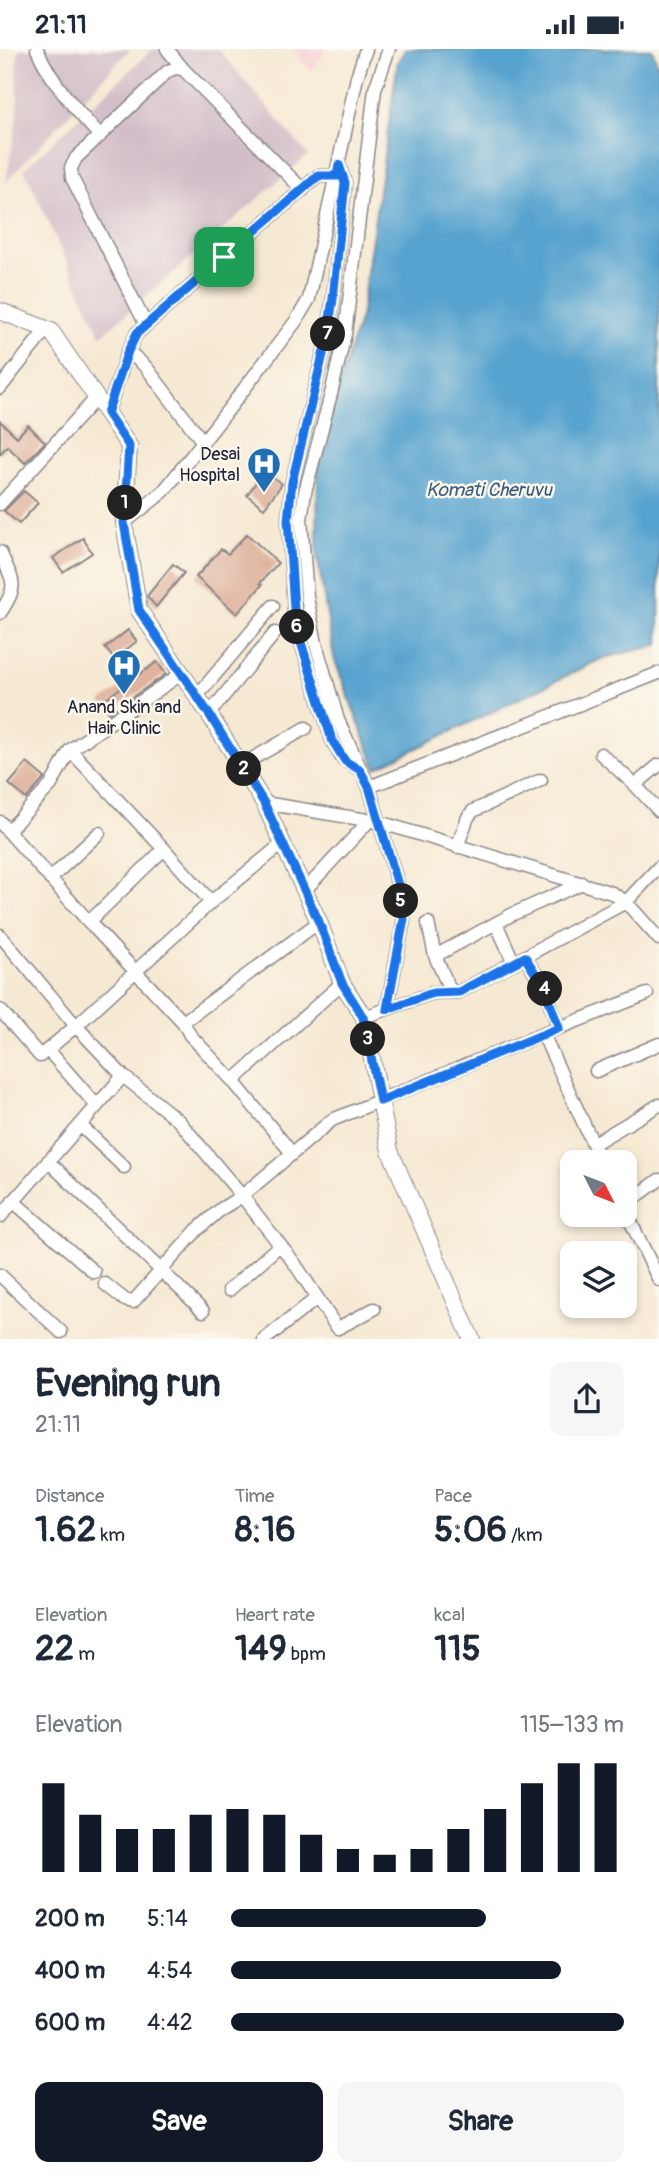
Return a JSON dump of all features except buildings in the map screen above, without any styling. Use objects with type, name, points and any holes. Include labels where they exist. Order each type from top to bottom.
[{"type":"main road","points":[[0,311],[45,331],[51,331],[61,342],[129,446],[124,523],[139,610],[209,714],[264,803],[319,922],[342,983],[363,1017],[390,1151],[467,1338]]},
{"type":"street","points":[[37,49],[46,67],[78,112],[100,136]]},
{"type":"street","points":[[167,49],[183,69],[303,190]]},
{"type":"street","points":[[124,523],[163,492],[296,321],[309,299],[357,77],[366,49]]},
{"type":"street","points":[[387,1009],[404,919],[398,885],[374,821],[369,787],[338,720],[316,644],[303,558],[302,519],[305,492],[345,334],[374,89],[389,49]]},
{"type":"street","points":[[146,325],[72,178],[71,168],[76,158],[168,71],[183,69]]},
{"type":"street","points":[[107,413],[128,351],[137,333],[318,176],[338,171]]},
{"type":"street","points":[[338,171],[345,183],[333,299],[327,338],[292,482],[288,520],[298,633],[332,740],[345,761],[360,770]]},
{"type":"street","points":[[0,388],[45,331]]},
{"type":"street","points":[[128,351],[146,367],[203,442]]},
{"type":"street","points":[[0,504],[97,397]]},
{"type":"street","points":[[0,613],[12,596],[13,589],[13,581],[1,555]]},
{"type":"street","points":[[197,696],[273,605]]},
{"type":"street","points":[[209,714],[275,633]]},
{"type":"street","points":[[369,787],[659,673]]},
{"type":"street","points":[[181,674],[70,750],[51,785],[4,826],[183,1022],[190,1035],[233,1081],[291,1152]]},
{"type":"street","points":[[242,765],[306,728]]},
{"type":"street","points":[[70,750],[211,902]]},
{"type":"street","points":[[601,754],[659,811]]},
{"type":"street","points":[[635,785],[659,765]]},
{"type":"street","points":[[457,847],[468,817],[473,811],[541,780]]},
{"type":"street","points":[[264,803],[374,821],[612,893],[626,902],[659,939]]},
{"type":"street","points":[[305,890],[374,821]]},
{"type":"street","points":[[50,879],[99,833]]},
{"type":"street","points":[[2,1016],[37,1055],[42,1055],[211,902],[282,844]]},
{"type":"street","points":[[89,922],[164,849]]},
{"type":"street","points":[[363,1017],[433,993],[459,992],[626,902],[659,867]]},
{"type":"street","points":[[435,956],[496,923],[582,883]]},
{"type":"street","points":[[183,1022],[319,922]]},
{"type":"street","points":[[428,923],[435,956],[451,992]]},
{"type":"street","points":[[496,923],[519,960],[544,987],[559,1028]]},
{"type":"street","points":[[0,935],[76,1026],[123,1076],[179,1121],[280,1245],[338,1328],[374,1309]]},
{"type":"street","points":[[233,1081],[342,983]]},
{"type":"street","points":[[105,1285],[125,1300],[133,1301],[197,1230],[332,1120],[647,994]]},
{"type":"street","points":[[543,1034],[596,1150]]},
{"type":"street","points":[[596,1071],[659,1044]]},
{"type":"street","points":[[48,1050],[97,1106]]},
{"type":"street","points":[[0,1217],[123,1076]]},
{"type":"street","points":[[593,1144],[659,1105]]},
{"type":"street","points":[[80,1125],[124,1167]]},
{"type":"street","points":[[48,1161],[203,1311]]},
{"type":"street","points":[[637,1198],[659,1180]]},
{"type":"street","points":[[13,1201],[94,1272]]},
{"type":"street","points":[[634,1227],[659,1280]]},
{"type":"street","points":[[229,1290],[280,1245]]},
{"type":"street","points":[[0,1275],[61,1332]]},
{"type":"street","points":[[264,1339],[317,1298]]},
{"type":"shaded area","points":[[19,49],[130,49],[6,182],[18,113]]},
{"type":"shaded area","points":[[153,49],[218,49],[308,155],[101,336],[24,169]]},
{"type":"shaded area","points":[[293,49],[327,49],[311,71]]},
{"type":"water","name":"Komati Cheruvu","points":[[406,49],[652,49],[659,68],[659,645],[603,658],[376,768],[334,658],[317,554],[318,453],[361,314],[398,61]]},
{"type":"place","name":"Desai Hospital","points":[[264,494]]},
{"type":"place","name":"Anand Skin and Hair Clinic","points":[[124,696]]},
{"type":"route","points":[[339,165],[345,183],[344,206],[333,299],[327,338],[292,482],[288,520],[298,633],[326,726],[342,758],[360,770],[369,787],[398,885],[404,919],[387,1009],[433,993],[459,992],[525,957],[537,972],[559,1028],[380,1101],[363,1017],[342,983],[319,922],[264,803],[209,714],[139,610],[124,523],[129,446],[107,413],[128,351],[137,333],[224,257],[318,176],[337,176],[339,165]]}]
